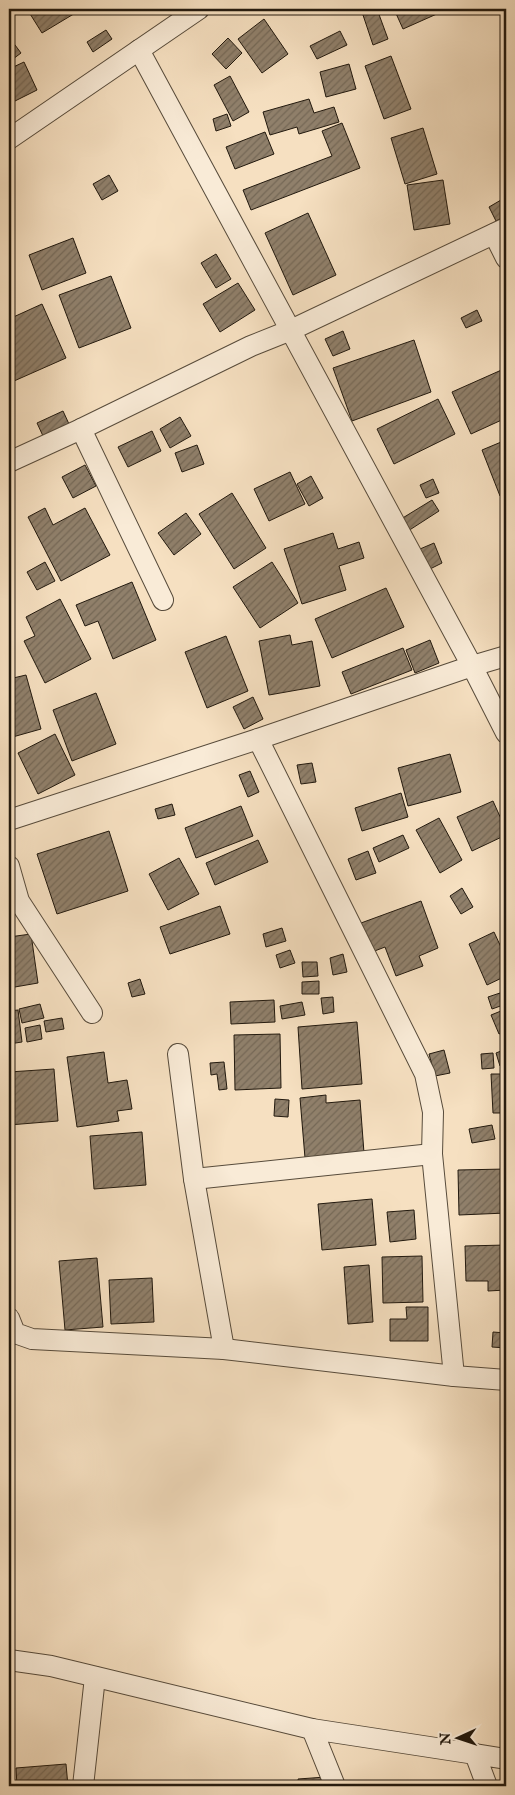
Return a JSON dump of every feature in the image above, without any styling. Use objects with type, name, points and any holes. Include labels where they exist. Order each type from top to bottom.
[{"type":"street","points":[[9,138],[199,9]]},
{"type":"street","points":[[139,50],[472,666],[506,733]]},
{"type":"street","points":[[9,462],[251,346],[291,330],[500,231],[506,258]]},
{"type":"street","points":[[81,429],[163,600]]},
{"type":"street","points":[[9,820],[506,656]]},
{"type":"street","points":[[258,739],[424,1074],[433,1112],[432,1154],[454,1376]]},
{"type":"street","points":[[9,866],[14,901],[92,1013]]},
{"type":"street","points":[[178,1054],[194,1179],[224,1349]]},
{"type":"street","points":[[194,1179],[432,1154]]},
{"type":"street","points":[[9,1318],[14,1334],[32,1340],[224,1349],[454,1376],[506,1380]]},
{"type":"street","points":[[9,1660],[52,1666],[312,1729],[506,1759]]},
{"type":"street","points":[[83,1786],[95,1677]]},
{"type":"street","points":[[312,1729],[335,1786]]},
{"type":"street","points":[[475,1754],[487,1786]]},
{"type":"building","points":[[27,9],[82,9],[42,33]]},
{"type":"building","points":[[361,9],[377,9],[388,39],[373,45]]},
{"type":"building","points":[[394,9],[448,9],[403,29]]},
{"type":"building","points":[[264,19],[288,54],[262,73],[238,39]]},
{"type":"building","points":[[106,30],[112,39],[93,52],[87,42]]},
{"type":"building","points":[[340,31],[347,45],[317,59],[310,46]]},
{"type":"building","points":[[9,37],[21,53],[9,62]]},
{"type":"building","points":[[228,38],[242,53],[226,69],[212,54]]},
{"type":"building","points":[[391,56],[411,109],[384,119],[365,66]]},
{"type":"building","points":[[24,62],[37,90],[9,104],[9,69]]},
{"type":"building","points":[[349,64],[356,89],[326,97],[320,72]]},
{"type":"building","points":[[230,76],[249,112],[233,121],[214,85]]},
{"type":"building","points":[[309,99],[314,113],[334,107],[339,122],[299,134],[297,127],[270,135],[263,112]]},
{"type":"building","points":[[227,114],[231,126],[216,131],[213,119]]},
{"type":"building","points":[[342,123],[360,168],[251,210],[243,190],[332,156],[322,131]]},
{"type":"building","points":[[423,128],[437,174],[405,184],[391,138]]},
{"type":"building","points":[[265,132],[274,154],[235,169],[226,147]]},
{"type":"building","points":[[109,175],[118,191],[102,200],[93,184]]},
{"type":"building","points":[[443,180],[450,224],[414,230],[407,185]]},
{"type":"building","points":[[501,200],[506,210],[506,216],[496,221],[489,207]]},
{"type":"building","points":[[308,213],[336,275],[293,295],[265,233]]},
{"type":"building","points":[[73,238],[86,273],[42,290],[29,255]]},
{"type":"building","points":[[216,254],[231,279],[216,288],[201,263]]},
{"type":"building","points":[[111,276],[131,328],[79,348],[59,295]]},
{"type":"building","points":[[238,283],[255,310],[220,332],[203,304]]},
{"type":"building","points":[[42,304],[66,358],[14,381],[9,369],[9,319]]},
{"type":"building","points":[[477,310],[482,321],[466,328],[461,318]]},
{"type":"building","points":[[343,331],[350,349],[333,356],[325,339]]},
{"type":"building","points":[[414,340],[431,392],[352,421],[333,368]]},
{"type":"building","points":[[506,368],[506,418],[471,434],[452,392]]},
{"type":"building","points":[[438,399],[455,434],[394,464],[377,429]]},
{"type":"building","points":[[63,411],[69,424],[43,436],[37,423]]},
{"type":"building","points":[[180,417],[191,436],[170,448],[160,429]]},
{"type":"building","points":[[152,431],[161,451],[128,467],[118,447]]},
{"type":"building","points":[[506,440],[506,494],[500,496],[482,450]]},
{"type":"building","points":[[197,445],[204,464],[182,472],[175,453]]},
{"type":"building","points":[[85,465],[96,486],[73,498],[62,477]]},
{"type":"building","points":[[290,472],[305,504],[269,521],[254,489]]},
{"type":"building","points":[[311,476],[323,498],[309,506],[297,484]]},
{"type":"building","points":[[433,479],[439,493],[426,498],[420,485]]},
{"type":"building","points":[[232,493],[266,548],[234,569],[199,514]]},
{"type":"building","points":[[432,500],[439,511],[408,531],[401,519]]},
{"type":"building","points":[[45,508],[53,525],[85,508],[110,555],[61,581],[28,517]]},
{"type":"building","points":[[186,513],[201,534],[174,555],[158,533]]},
{"type":"building","points":[[333,533],[338,549],[359,542],[364,558],[339,566],[346,590],[302,604],[284,549]]},
{"type":"building","points":[[434,543],[442,563],[428,570],[420,549]]},
{"type":"building","points":[[45,562],[55,581],[37,590],[27,572]]},
{"type":"building","points":[[272,562],[298,603],[260,628],[233,587]]},
{"type":"building","points":[[132,582],[156,640],[113,659],[98,621],[85,626],[76,605]]},
{"type":"building","points":[[386,588],[404,627],[332,658],[315,619]]},
{"type":"building","points":[[60,599],[91,659],[45,683],[24,641],[35,636],[26,617]]},
{"type":"building","points":[[290,635],[292,645],[312,641],[320,686],[269,695],[259,641]]},
{"type":"building","points":[[226,636],[248,691],[207,708],[185,652]]},
{"type":"building","points":[[430,640],[439,663],[415,673],[406,650]]},
{"type":"building","points":[[403,648],[412,670],[351,694],[342,672]]},
{"type":"building","points":[[26,675],[41,729],[9,738],[9,679]]},
{"type":"building","points":[[96,693],[116,744],[72,761],[53,710]]},
{"type":"building","points":[[253,697],[263,719],[244,729],[233,707]]},
{"type":"building","points":[[55,734],[75,775],[38,794],[18,753]]},
{"type":"building","points":[[450,754],[461,792],[408,806],[398,768]]},
{"type":"building","points":[[312,763],[316,782],[301,784],[297,765]]},
{"type":"building","points":[[250,771],[259,792],[248,797],[239,775]]},
{"type":"building","points":[[401,793],[408,817],[362,831],[355,808]]},
{"type":"building","points":[[493,801],[506,830],[506,835],[472,851],[457,817]]},
{"type":"building","points":[[172,804],[175,815],[158,819],[155,809]]},
{"type":"building","points":[[241,806],[253,836],[196,858],[185,828]]},
{"type":"building","points":[[439,818],[462,860],[440,873],[416,830]]},
{"type":"building","points":[[109,831],[128,891],[57,914],[37,854]]},
{"type":"building","points":[[403,835],[409,848],[379,862],[373,848]]},
{"type":"building","points":[[258,840],[268,862],[215,885],[206,863]]},
{"type":"building","points":[[368,851],[376,873],[356,880],[348,859]]},
{"type":"building","points":[[179,858],[199,894],[168,910],[149,874]]},
{"type":"building","points":[[462,888],[473,907],[461,914],[450,896]]},
{"type":"building","points":[[421,901],[438,948],[419,956],[423,966],[396,976],[385,947],[372,952],[361,923]]},
{"type":"building","points":[[220,906],[230,934],[170,954],[160,927]]},
{"type":"building","points":[[282,928],[286,941],[266,947],[263,934]]},
{"type":"building","points":[[494,932],[506,958],[506,976],[487,985],[469,944]]},
{"type":"building","points":[[31,934],[38,983],[9,988],[9,937]]},
{"type":"building","points":[[290,950],[295,963],[280,968],[276,955]]},
{"type":"building","points":[[343,954],[347,972],[333,975],[330,958]]},
{"type":"building","points":[[302,962],[317,962],[318,976],[303,977]]},
{"type":"building","points":[[140,979],[145,994],[132,997],[128,983]]},
{"type":"building","points":[[319,981],[319,994],[302,994],[302,982]]},
{"type":"building","points":[[506,991],[506,1004],[492,1009],[488,997]]},
{"type":"building","points":[[333,997],[334,1012],[323,1014],[321,998]]},
{"type":"building","points":[[274,1000],[275,1022],[231,1024],[230,1002]]},
{"type":"building","points":[[302,1002],[305,1015],[282,1019],[280,1006]]},
{"type":"building","points":[[40,1004],[44,1018],[22,1023],[19,1009]]},
{"type":"building","points":[[506,1009],[506,1031],[499,1034],[491,1015]]},
{"type":"building","points":[[18,1010],[22,1042],[9,1044],[9,1011]]},
{"type":"building","points":[[62,1018],[64,1029],[46,1032],[44,1021]]},
{"type":"building","points":[[357,1022],[362,1084],[302,1089],[298,1027]]},
{"type":"building","points":[[40,1025],[42,1039],[27,1042],[25,1028]]},
{"type":"building","points":[[280,1034],[281,1088],[235,1090],[234,1035]]},
{"type":"building","points":[[506,1049],[506,1064],[500,1066],[496,1053]]},
{"type":"building","points":[[444,1050],[450,1073],[435,1076],[429,1054]]},
{"type":"building","points":[[104,1052],[108,1083],[127,1080],[132,1109],[117,1111],[119,1121],[77,1127],[67,1057]]},
{"type":"building","points":[[493,1053],[494,1068],[482,1069],[481,1054]]},
{"type":"building","points":[[224,1062],[227,1089],[219,1090],[217,1074],[211,1075],[210,1063]]},
{"type":"building","points":[[54,1069],[58,1121],[9,1125],[9,1072]]},
{"type":"building","points":[[491,1074],[506,1074],[506,1113],[493,1113]]},
{"type":"building","points":[[326,1095],[326,1103],[360,1100],[364,1153],[305,1158],[300,1098]]},
{"type":"building","points":[[275,1099],[289,1100],[288,1117],[274,1116]]},
{"type":"building","points":[[492,1125],[495,1139],[472,1143],[469,1129]]},
{"type":"building","points":[[142,1132],[146,1185],[94,1189],[90,1136]]},
{"type":"building","points":[[506,1169],[506,1213],[459,1215],[458,1170]]},
{"type":"building","points":[[372,1199],[376,1245],[322,1250],[318,1204]]},
{"type":"building","points":[[414,1210],[416,1239],[390,1242],[387,1212]]},
{"type":"building","points":[[506,1245],[506,1290],[488,1291],[488,1281],[466,1281],[465,1246]]},
{"type":"building","points":[[422,1256],[423,1302],[383,1303],[382,1257]]},
{"type":"building","points":[[97,1258],[103,1327],[65,1330],[59,1261]]},
{"type":"building","points":[[369,1265],[373,1322],[348,1324],[344,1267]]},
{"type":"building","points":[[152,1278],[154,1322],[111,1324],[109,1280]]},
{"type":"building","points":[[406,1307],[428,1307],[428,1341],[390,1341],[390,1319],[407,1319]]},
{"type":"building","points":[[493,1332],[506,1333],[506,1348],[492,1347]]},
{"type":"building","points":[[66,1764],[68,1786],[17,1786],[16,1768]]},
{"type":"building","points":[[326,1777],[327,1786],[299,1786],[298,1779]]}]
